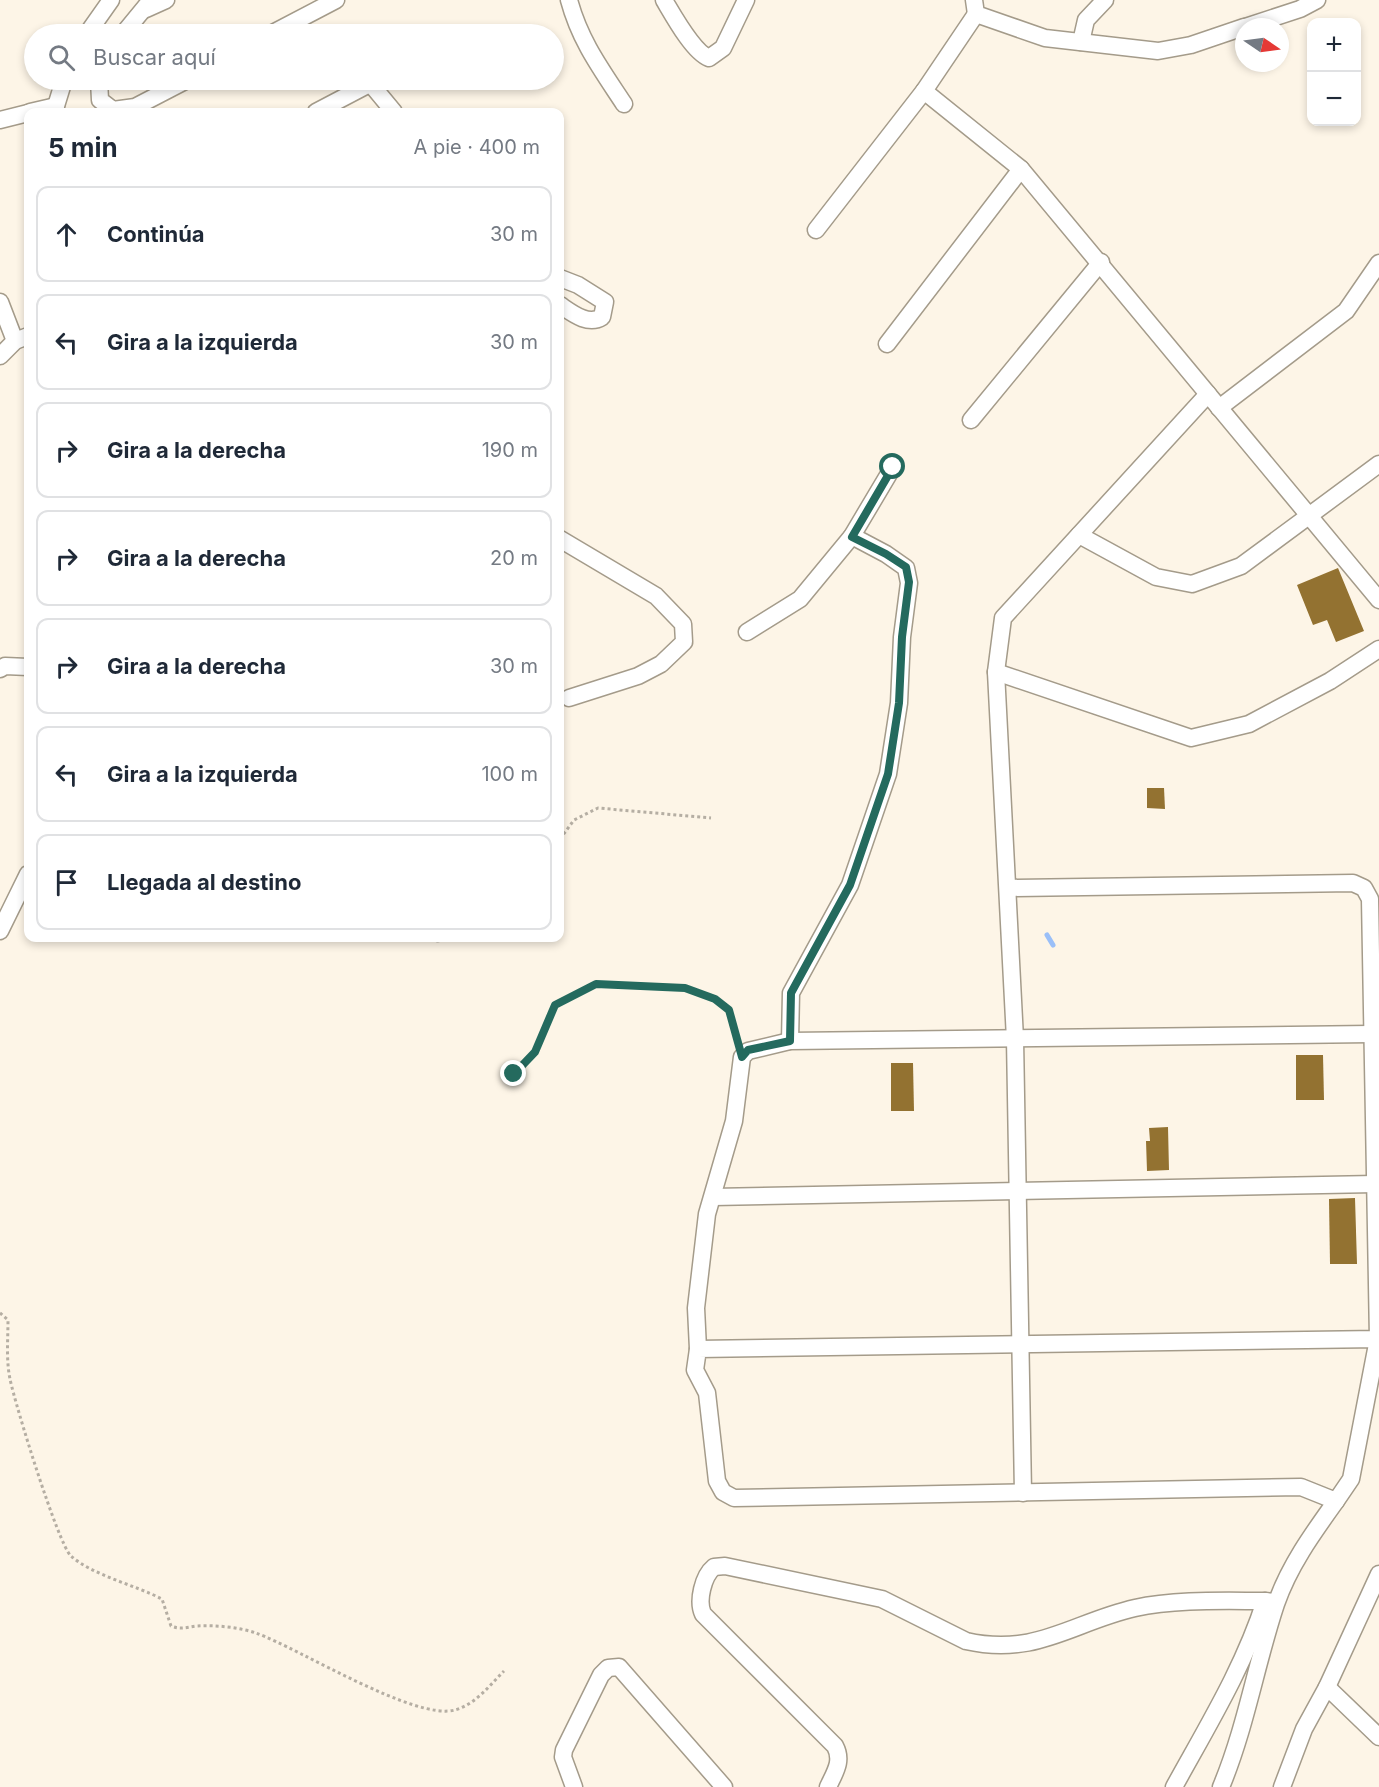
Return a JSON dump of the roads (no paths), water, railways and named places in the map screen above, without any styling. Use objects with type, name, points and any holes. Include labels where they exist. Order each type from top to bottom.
[{"type":"street","points":[[94,24],[111,0]]},
{"type":"street","points":[[132,24],[149,4],[166,0]]},
{"type":"street","points":[[290,24],[336,0]]},
{"type":"street","points":[[569,0],[576,28],[586,47],[624,104]]},
{"type":"street","points":[[664,0],[684,34],[697,46],[703,56],[709,58],[723,48],[746,0]]},
{"type":"street","points":[[1082,42],[1086,20],[1106,0]]},
{"type":"street","points":[[1272,18],[1300,9],[1317,0]]},
{"type":"street","points":[[816,230],[924,92],[975,7],[1045,38],[1158,51],[1191,45],[1235,30]]},
{"type":"street","points":[[58,108],[62,90]]},
{"type":"street","points":[[100,90],[100,99],[111,108]]},
{"type":"street","points":[[128,108],[135,107],[168,90]]},
{"type":"street","points":[[323,108],[357,90]]},
{"type":"street","points":[[380,90],[391,108]]},
{"type":"street","points":[[924,92],[1020,169],[1101,262],[1379,600]]},
{"type":"street","points":[[0,120],[24,114]]},
{"type":"street","points":[[887,344],[1020,169]]},
{"type":"street","points":[[971,420],[1101,262]]},
{"type":"street","points":[[1219,408],[1346,311],[1376,273]]},
{"type":"street","points":[[564,280],[578,285],[605,302],[602,317],[596,321],[588,320],[564,307]]},
{"type":"street","points":[[0,302],[22,339],[0,356]]},
{"type":"street","points":[[1023,1493],[1015,1039],[996,672],[1003,618],[1208,394]]},
{"type":"street","points":[[1079,535],[1156,577],[1191,584],[1241,566],[1379,464]]},
{"type":"street","points":[[747,632],[800,599],[852,537],[893,467]]},
{"type":"street","points":[[790,1041],[791,993],[850,885],[888,774],[899,703],[902,637],[909,582],[906,567],[852,537]]},
{"type":"street","points":[[564,541],[656,596],[683,624],[684,642],[661,664],[638,676],[569,698]]},
{"type":"street","points":[[996,672],[1191,738],[1249,724],[1330,681],[1379,649]]},
{"type":"street","points":[[0,669],[5,666],[24,667]]},
{"type":"street","points":[[0,931],[24,882]]},
{"type":"street","points":[[1008,888],[1353,883],[1364,888],[1370,898],[1378,1339],[1351,1479],[1271,1601],[1194,1755],[1174,1787]]},
{"type":"street","points":[[1336,1501],[1301,1487],[734,1498],[723,1492],[717,1481],[708,1393],[695,1370],[698,1349],[698,1286],[707,1214],[734,1121],[742,1057],[748,1050],[790,1041],[1371,1034]]},
{"type":"street","points":[[713,1197],[1374,1184]]},
{"type":"street","points":[[698,1349],[1378,1339]]},
{"type":"street","points":[[828,1787],[840,1755],[835,1746],[710,1624],[703,1614],[700,1604],[707,1575],[714,1567],[724,1566],[882,1599],[966,1641],[983,1644],[1042,1641],[1136,1608],[1219,1601],[1271,1601]]},
{"type":"street","points":[[1282,1787],[1304,1729],[1327,1687],[1379,1574]]},
{"type":"street","points":[[1221,1787],[1242,1731],[1271,1601]]},
{"type":"street","points":[[574,1787],[563,1757],[564,1750],[601,1675],[608,1668],[619,1667],[724,1787]]},
{"type":"street","points":[[1327,1687],[1379,1737]]},
{"type":"waterway","points":[[1047,935],[1053,945]]}]
